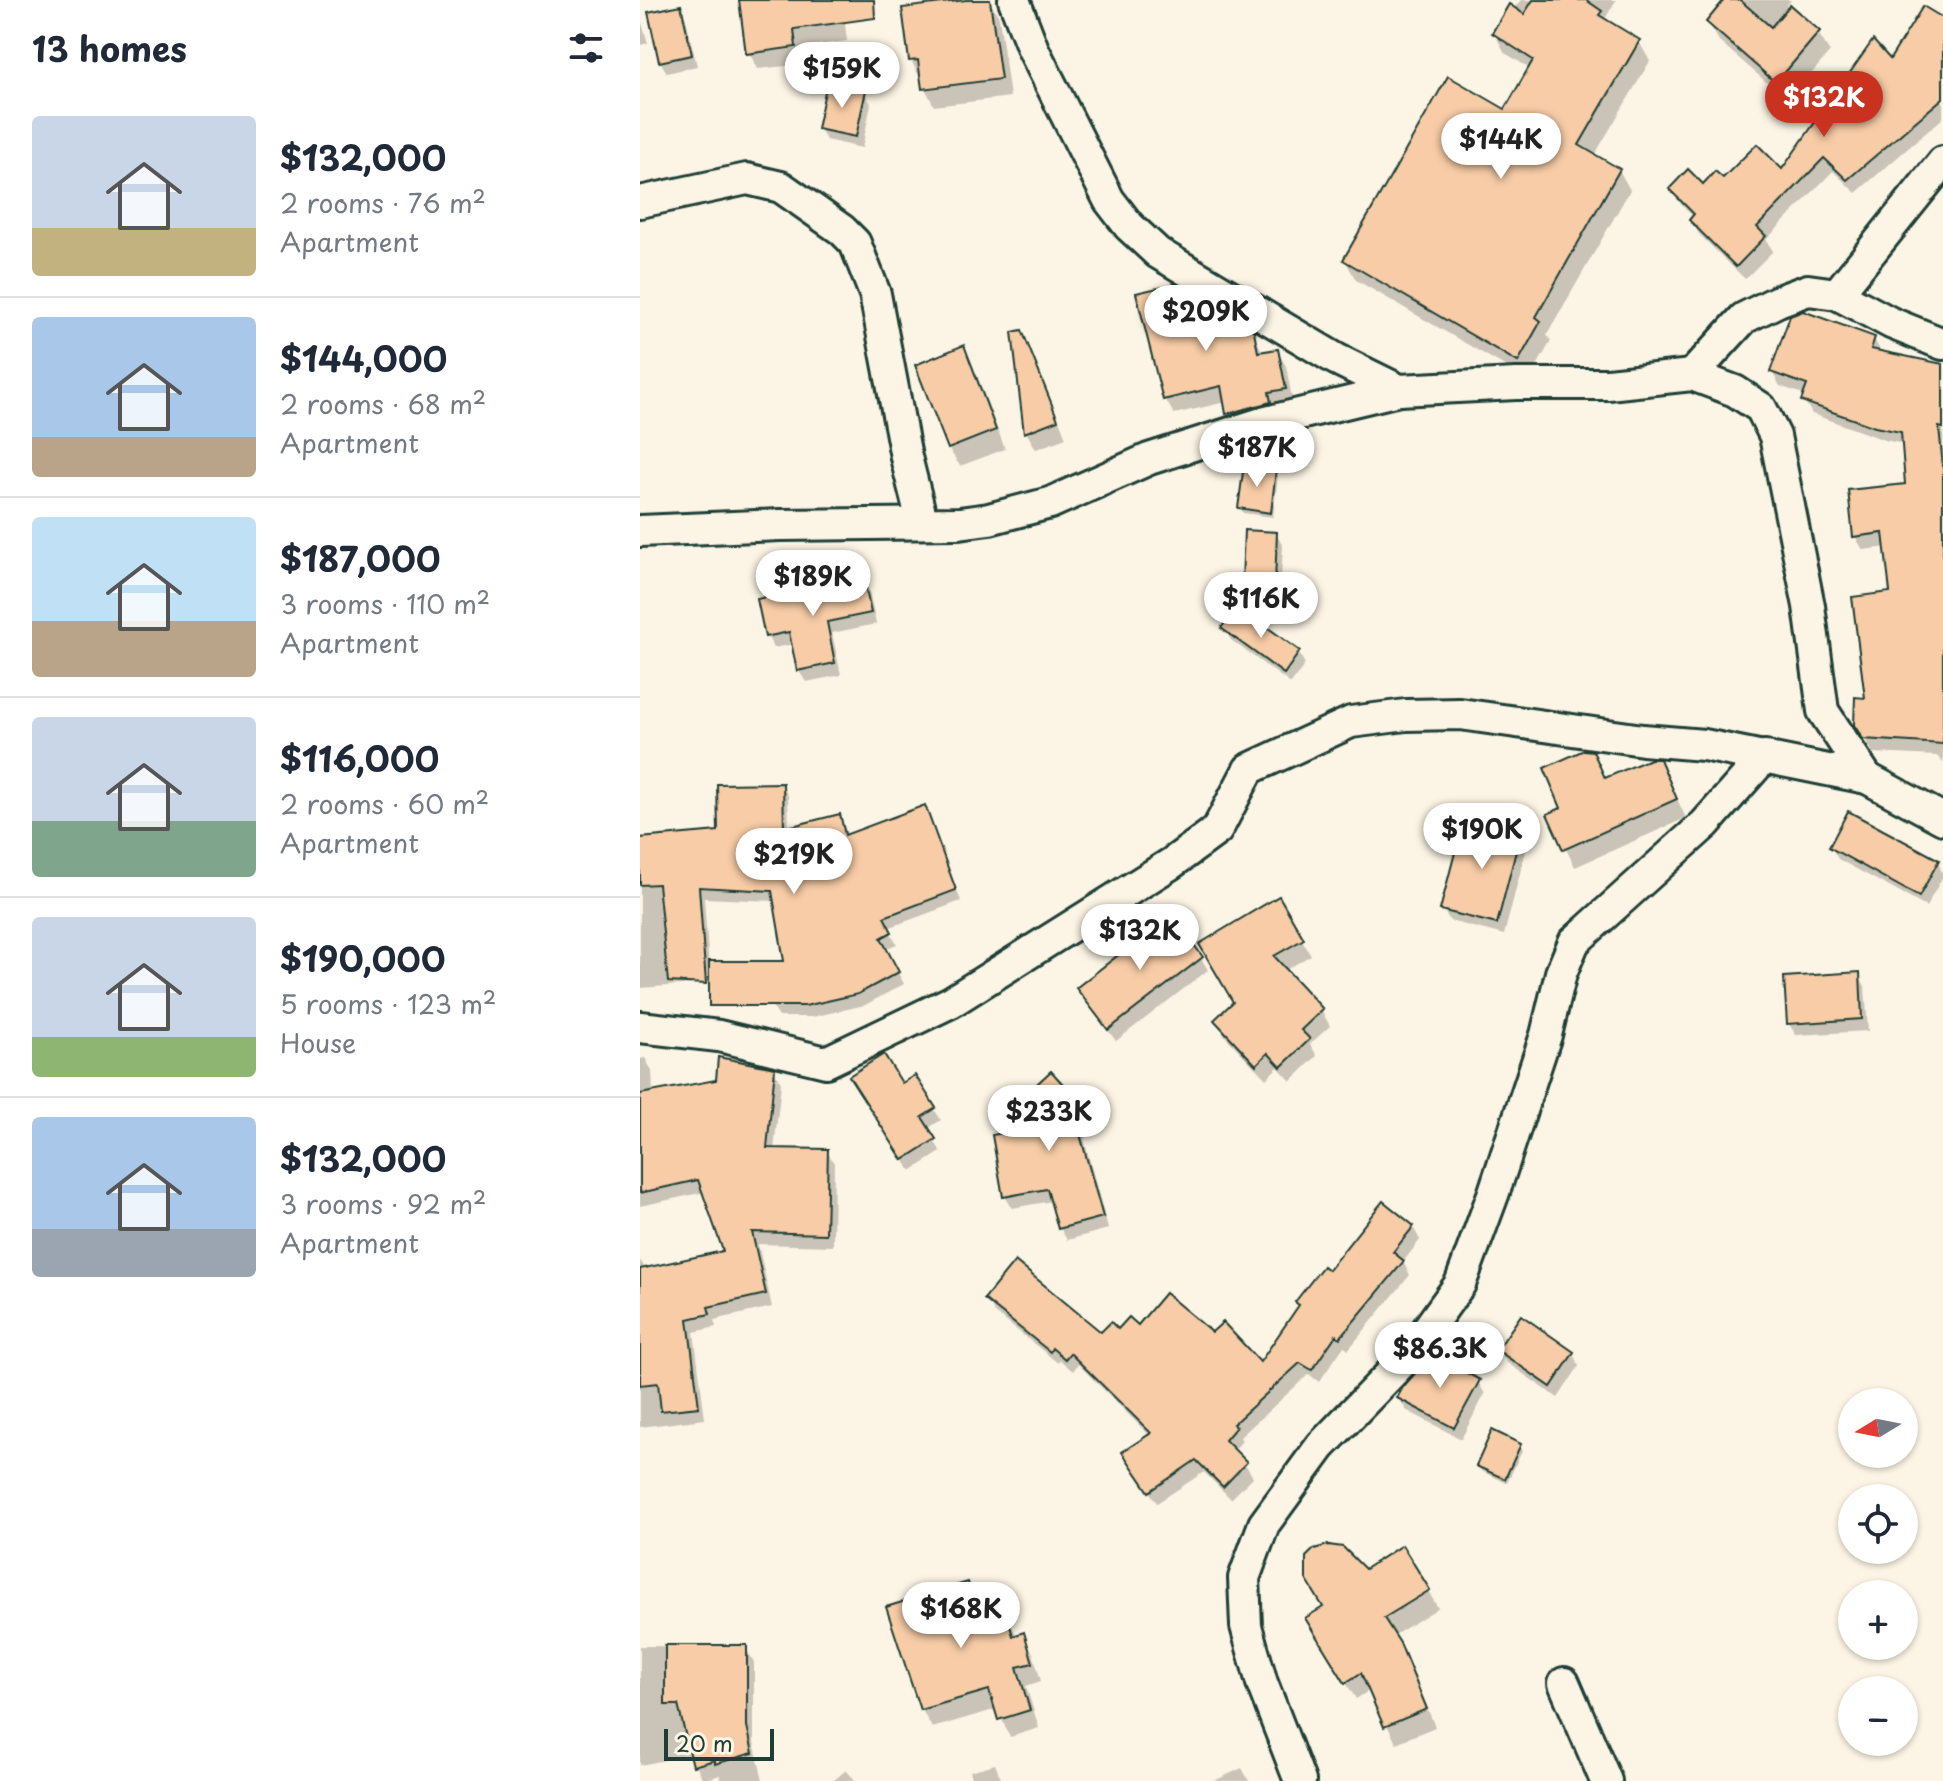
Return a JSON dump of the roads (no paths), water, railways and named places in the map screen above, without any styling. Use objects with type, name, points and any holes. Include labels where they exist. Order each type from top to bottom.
[{"type":"street","points":[[1014,0],[1033,49],[1109,200],[1129,226],[1158,253],[1336,359],[1399,390]]},
{"type":"street","points":[[1837,294],[1943,162]]},
{"type":"street","points":[[640,202],[747,179],[781,187],[842,230],[855,243],[875,294],[906,457],[922,521]]},
{"type":"street","points":[[1692,375],[1744,318],[1808,290],[1837,294],[1891,323],[1943,344]]},
{"type":"street","points":[[640,531],[922,521],[959,523],[989,519],[1050,503],[1149,459],[1262,423],[1399,390],[1516,384],[1608,384],[1692,375],[1735,391],[1761,408],[1775,436],[1809,606],[1823,711],[1867,778]]},
{"type":"street","points":[[640,1027],[719,1036],[826,1062],[855,1050],[951,1002],[1172,863],[1217,830],[1249,769],[1351,722],[1406,715],[1460,714],[1643,740],[1704,745],[1867,778],[1943,819]]},
{"type":"street","points":[[1300,1781],[1262,1683],[1246,1626],[1244,1578],[1264,1524],[1321,1446],[1409,1355],[1460,1284],[1494,1192],[1546,1035],[1561,973],[1574,942],[1705,824],[1765,756]]},
{"type":"street","points":[[1564,1683],[1606,1781]]}]
